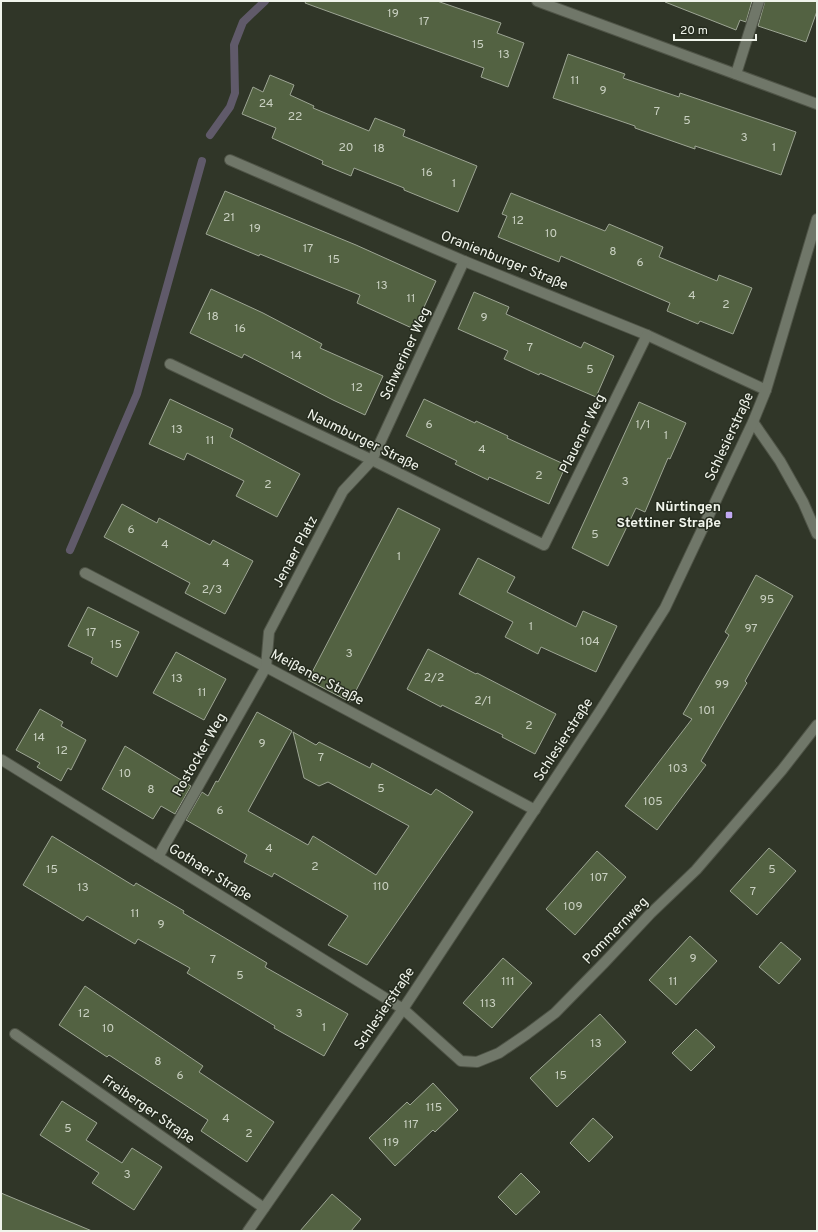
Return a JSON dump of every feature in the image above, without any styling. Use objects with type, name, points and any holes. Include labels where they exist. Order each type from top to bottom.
[{"type":"street","points":[[537,1],[563,5],[736,74],[817,104]]},
{"type":"street","points":[[736,74],[758,1]]},
{"type":"street","name":"Oranienburger Straße","points":[[230,160],[464,261],[647,335],[766,390]]},
{"type":"street","name":"Schlesierstraße","points":[[248,1231],[402,1009],[535,810],[600,711],[664,608],[753,422],[766,390],[817,219]]},
{"type":"street","name":"Schweriner Weg","points":[[372,460],[464,261]]},
{"type":"street","name":"Plauener Weg","points":[[544,545],[647,335]]},
{"type":"street","name":"Naumburger Straße","points":[[170,364],[372,460],[544,545]]},
{"type":"street","points":[[753,422],[780,461],[803,502],[817,534]]},
{"type":"street","name":"Jenaer Platz","points":[[266,667],[269,632],[343,491],[372,460]]},
{"type":"street","name":"Meißener Straße","points":[[85,573],[535,810]]},
{"type":"street","name":"Rostocker Weg","points":[[158,857],[266,667]]},
{"type":"street","name":"Pommernweg","points":[[402,1009],[461,1061],[477,1062],[499,1053],[527,1034],[555,1013],[650,914],[696,870],[782,770],[817,725]]},
{"type":"street","name":"Gothaer Straße","points":[[2,760],[402,1009]]},
{"type":"street","name":"Freiberger Straße","points":[[15,1034],[264,1208]]},
{"type":"building","points":[[306,1],[437,1],[501,23],[497,33],[524,43],[508,87],[481,77],[484,68],[305,3]]},
{"type":"building","points":[[752,1],[746,22],[740,20],[736,30],[665,2]]},
{"type":"building","points":[[765,1],[817,1],[817,11],[806,42],[758,26]]},
{"type":"building","points":[[568,54],[625,74],[623,78],[679,97],[680,93],[796,132],[781,175],[695,146],[695,149],[635,128],[635,126],[553,98]]},
{"type":"building","points":[[270,75],[294,85],[290,95],[314,106],[313,108],[369,131],[375,118],[405,130],[403,136],[477,166],[458,212],[354,168],[351,176],[322,164],[323,161],[272,138],[276,128],[242,114],[253,87],[263,92]]},
{"type":"building","points":[[225,191],[356,245],[436,281],[414,329],[357,303],[360,295],[260,254],[259,256],[206,234]]},
{"type":"building","points":[[511,193],[605,231],[609,224],[663,247],[659,257],[717,281],[719,275],[752,288],[733,334],[700,321],[698,324],[667,311],[670,303],[561,256],[559,262],[498,237],[507,216],[502,214]]},
{"type":"building","points":[[211,289],[263,313],[322,344],[320,348],[383,376],[365,415],[244,354],[242,358],[190,333]]},
{"type":"building","points":[[474,292],[509,307],[506,314],[581,348],[584,342],[614,356],[596,397],[540,373],[539,375],[504,359],[508,351],[458,329]]},
{"type":"building","points":[[170,399],[233,429],[230,437],[300,474],[277,517],[236,496],[244,481],[187,453],[184,460],[149,444]]},
{"type":"building","points":[[424,399],[475,423],[476,421],[508,436],[507,438],[566,465],[549,504],[489,477],[488,480],[455,464],[457,461],[406,436]]},
{"type":"building","points":[[639,402],[686,423],[670,459],[668,458],[645,512],[636,508],[608,566],[572,548]]},
{"type":"building","points":[[122,504],[157,523],[159,518],[210,545],[213,540],[253,561],[225,614],[185,593],[190,583],[104,537]]},
{"type":"building","points":[[398,508],[440,529],[350,702],[308,680]]},
{"type":"building","points":[[478,558],[515,577],[507,592],[576,627],[583,611],[617,626],[596,672],[541,647],[538,654],[505,637],[513,622],[459,594]]},
{"type":"building","points":[[756,575],[793,596],[745,681],[747,683],[701,761],[706,765],[657,830],[625,806],[692,719],[683,714],[729,635],[725,632]]},
{"type":"building","points":[[88,607],[139,632],[117,677],[91,663],[93,658],[68,646]]},
{"type":"building","points":[[428,649],[556,714],[535,754],[502,737],[503,735],[442,705],[441,707],[407,689]]},
{"type":"building","points":[[176,652],[226,679],[204,720],[153,693]]},
{"type":"building","points":[[40,709],[63,722],[61,726],[86,740],[71,770],[68,768],[61,781],[37,767],[40,763],[16,750]]},
{"type":"building","points":[[257,712],[292,731],[248,811],[308,845],[313,836],[376,875],[409,826],[328,782],[319,786],[304,778],[293,732],[316,745],[319,742],[370,768],[372,763],[431,795],[436,789],[473,812],[367,965],[328,945],[348,916],[274,873],[272,877],[244,862],[247,855],[186,820],[202,792],[208,796],[216,781],[218,782]]},
{"type":"building","points":[[125,746],[191,786],[175,814],[161,806],[153,819],[102,789]]},
{"type":"building","points":[[52,836],[134,886],[136,883],[184,911],[183,913],[267,963],[265,967],[348,1014],[324,1056],[274,1028],[275,1026],[187,973],[190,968],[138,939],[135,944],[87,916],[83,921],[23,885]]},
{"type":"building","points":[[769,848],[796,871],[757,915],[730,891]]},
{"type":"building","points":[[597,851],[626,877],[575,935],[546,909]]},
{"type":"building","points":[[690,936],[717,961],[676,1005],[649,980]]},
{"type":"building","points":[[781,942],[801,959],[779,984],[759,967]]},
{"type":"building","points":[[503,958],[532,983],[492,1028],[463,1003]]},
{"type":"building","points":[[85,986],[203,1066],[199,1072],[274,1122],[247,1162],[201,1131],[208,1120],[109,1055],[107,1057],[59,1025]]},
{"type":"building","points":[[600,1014],[626,1042],[557,1107],[530,1078]]},
{"type":"building","points":[[696,1029],[715,1047],[691,1071],[672,1053]]},
{"type":"building","points":[[433,1083],[458,1110],[435,1132],[433,1130],[395,1166],[369,1138],[407,1102],[410,1105]]},
{"type":"building","points":[[62,1101],[97,1123],[86,1140],[122,1163],[132,1148],[162,1167],[134,1210],[92,1183],[99,1173],[40,1135]]},
{"type":"building","points":[[593,1118],[613,1137],[589,1162],[570,1143]]},
{"type":"building","points":[[521,1173],[540,1192],[516,1215],[498,1197]]},
{"type":"building","points":[[1,1193],[92,1231],[1,1231]]},
{"type":"building","points":[[332,1194],[361,1219],[351,1231],[300,1231]]},
{"type":"waterway","points":[[210,135],[230,107],[235,93],[234,45],[243,22],[265,1]]},
{"type":"waterway","points":[[70,550],[137,394],[202,161]]},
{"type":"place","name":"Nürtingen Stettiner Straße","points":[[729,515]]}]
